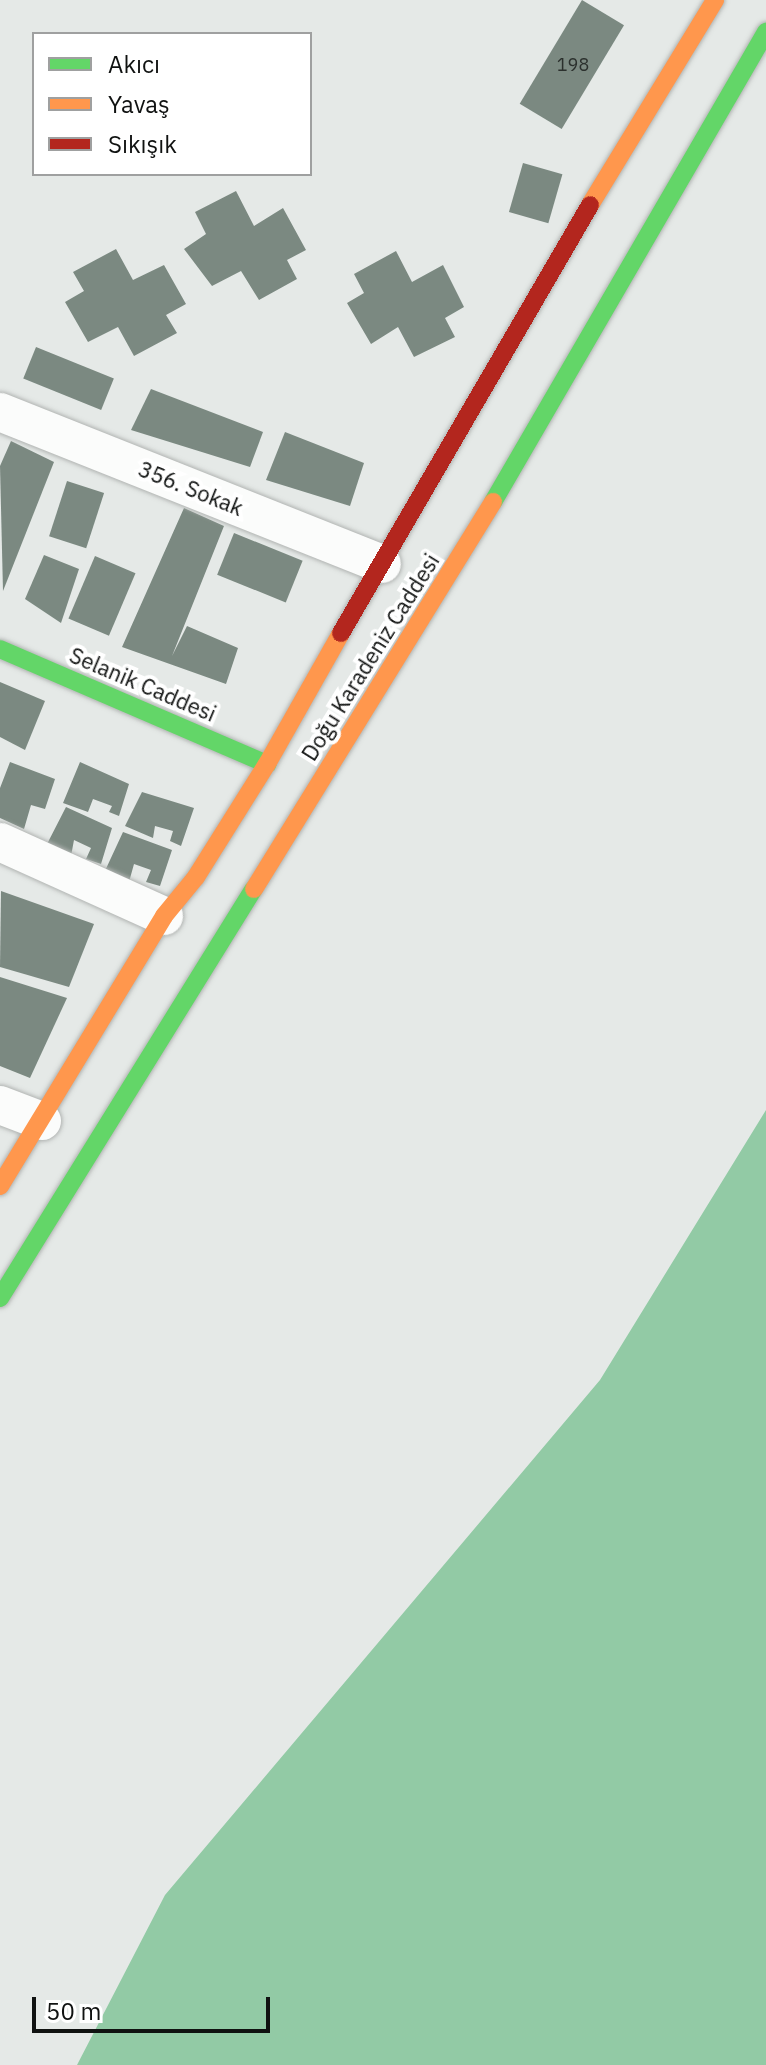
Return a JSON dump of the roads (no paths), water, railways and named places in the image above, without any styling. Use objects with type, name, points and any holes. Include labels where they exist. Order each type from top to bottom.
[{"type":"main road","name":"Doğu Karadeniz Caddesi","points":[[0,1186],[164,916],[196,877],[267,764],[517,324],[715,0]]},
{"type":"main road","name":"Doğu Karadeniz Caddesi","points":[[0,1298],[475,532],[766,32]]},
{"type":"main road","name":"Selanik Caddesi","points":[[0,649],[267,764]]},
{"type":"street","name":"356. Sokak","points":[[0,412],[382,564]]},
{"type":"street","points":[[0,842],[164,916]]},
{"type":"street","points":[[0,1105],[42,1121]]}]
